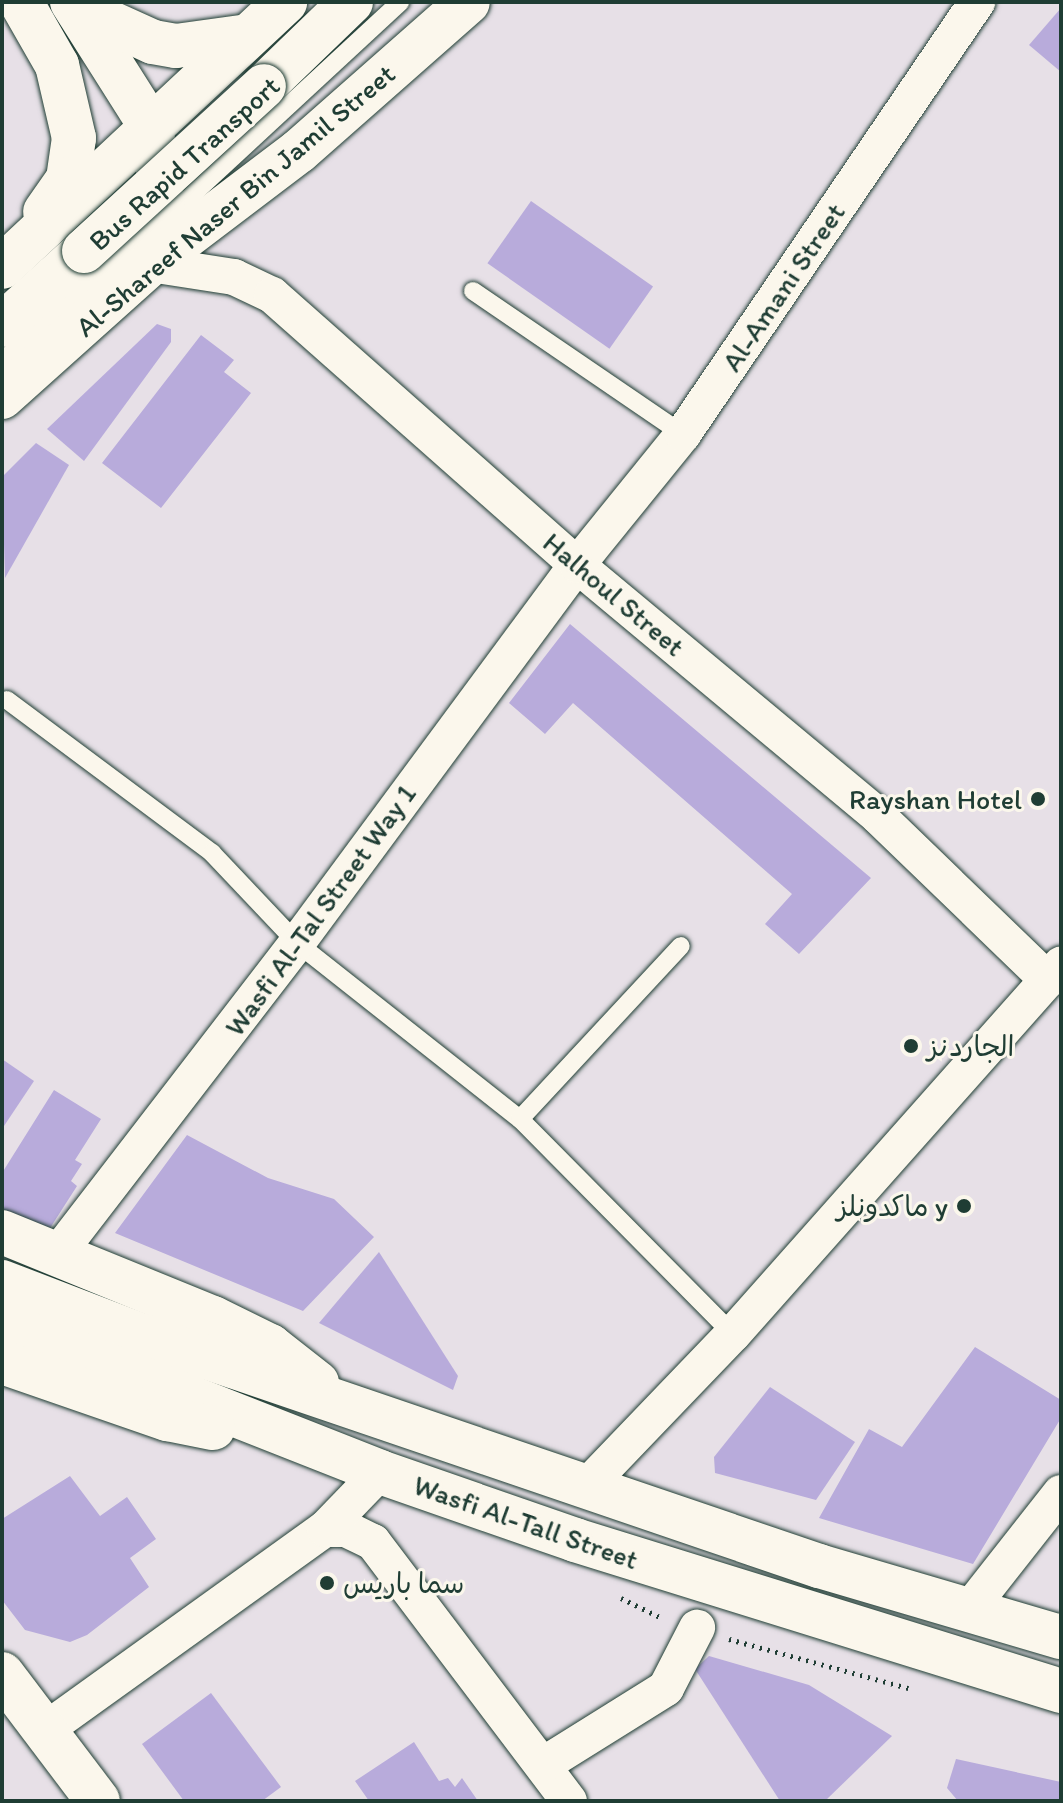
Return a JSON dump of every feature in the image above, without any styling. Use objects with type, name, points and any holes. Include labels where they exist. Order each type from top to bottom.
[{"type":"main road","points":[[5,264],[68,179],[74,138],[57,65],[21,2]]},
{"type":"main road","points":[[5,264],[285,2]]},
{"type":"main road","name":"Al-Shareef Naser Bin Jamil Street","points":[[2,325],[264,86],[351,2]]},
{"type":"main road","name":"Al-Shareef Naser Bin Jamil Street","points":[[2,397],[157,239],[299,151],[468,2]]},
{"type":"main road","points":[[75,5],[153,42],[176,46],[248,36]]},
{"type":"main road","points":[[75,5],[151,127],[161,174],[157,239]]},
{"type":"main road","points":[[96,179],[111,178],[138,189],[148,200],[157,239]]},
{"type":"main road","points":[[2,1232],[59,1252],[270,1346],[344,1404]]},
{"type":"main road","name":"Wasfi Al-Tall Street","points":[[2,1282],[309,1443],[380,1472],[575,1540],[1061,1691]]},
{"type":"main road","name":"Wasfi Al-Tall Street","points":[[2,1323],[127,1350],[344,1404],[968,1611],[1061,1637]]},
{"type":"main road","points":[[2,1362],[167,1419],[309,1443]]},
{"type":"main road","points":[[2,1674],[98,1801]]},
{"type":"street","name":"Al-Amani Street","points":[[577,565],[683,434],[977,2]]},
{"type":"street","name":"Halhoul Street","points":[[157,239],[272,295],[577,565],[878,816],[1054,972]]},
{"type":"street","name":"Wasfi Al-Tal Street Way 1","points":[[59,1252],[297,943],[577,565]]},
{"type":"street","points":[[587,1486],[733,1334],[1054,972]]},
{"type":"street","points":[[45,1730],[325,1529],[380,1472]]},
{"type":"street","points":[[968,1611],[1061,1493]]},
{"type":"street","points":[[325,1529],[346,1529],[373,1542],[569,1801]]},
{"type":"street","points":[[543,1765],[666,1688],[697,1628]]},
{"type":"lane","name":"Bus Rapid Transport","points":[[2,361],[157,239],[400,2]]},
{"type":"lane","points":[[473,291],[683,434]]},
{"type":"lane","points":[[7,700],[212,853],[297,943],[520,1119],[733,1334]]},
{"type":"lane","points":[[520,1119],[681,946]]},
{"type":"path","points":[[608,1591],[663,1619],[916,1689]]},
{"type":"building","points":[[1061,8],[1061,72],[1029,45]]},
{"type":"building","points":[[531,201],[653,286],[609,349],[487,263]]},
{"type":"building","points":[[157,324],[171,329],[171,342],[84,461],[47,429]]},
{"type":"building","points":[[201,335],[234,360],[224,372],[251,393],[161,508],[102,463]]},
{"type":"building","points":[[36,443],[69,465],[5,578],[2,477]]},
{"type":"building","points":[[570,624],[871,878],[799,954],[765,924],[792,894],[573,703],[545,734],[509,703]]},
{"type":"building","points":[[2,1059],[34,1081],[2,1129]]},
{"type":"building","points":[[54,1090],[101,1119],[75,1160],[82,1164],[71,1181],[77,1186],[45,1236],[2,1209],[2,1173]]},
{"type":"building","points":[[187,1135],[268,1178],[334,1199],[374,1237],[303,1311],[115,1233]]},
{"type":"building","points":[[379,1252],[458,1376],[453,1390],[319,1323]]},
{"type":"building","points":[[975,1347],[1061,1400],[1061,1418],[973,1564],[819,1518],[869,1429],[902,1447]]},
{"type":"building","points":[[770,1387],[855,1442],[816,1500],[715,1473],[714,1457]]},
{"type":"building","points":[[70,1476],[100,1516],[127,1497],[156,1539],[130,1558],[149,1587],[87,1635],[70,1642],[25,1630],[2,1600],[2,1519]]},
{"type":"building","points":[[709,1656],[809,1685],[892,1736],[825,1801],[780,1801],[695,1669]]},
{"type":"building","points":[[211,1693],[281,1787],[262,1801],[184,1801],[142,1744]]},
{"type":"building","points":[[414,1742],[439,1781],[448,1778],[455,1787],[462,1778],[478,1801],[369,1801],[355,1781]]},
{"type":"building","points":[[956,1759],[1061,1782],[1061,1801],[958,1801],[947,1788]]},
{"type":"place","name":"Rayshan Hotel","points":[[1038,799]]},
{"type":"place","name":"الجاردنز","points":[[911,1046]]},
{"type":"place","name":"ماكدونلز y","points":[[964,1206]]},
{"type":"place","name":"سما باريس","points":[[327,1583]]}]
